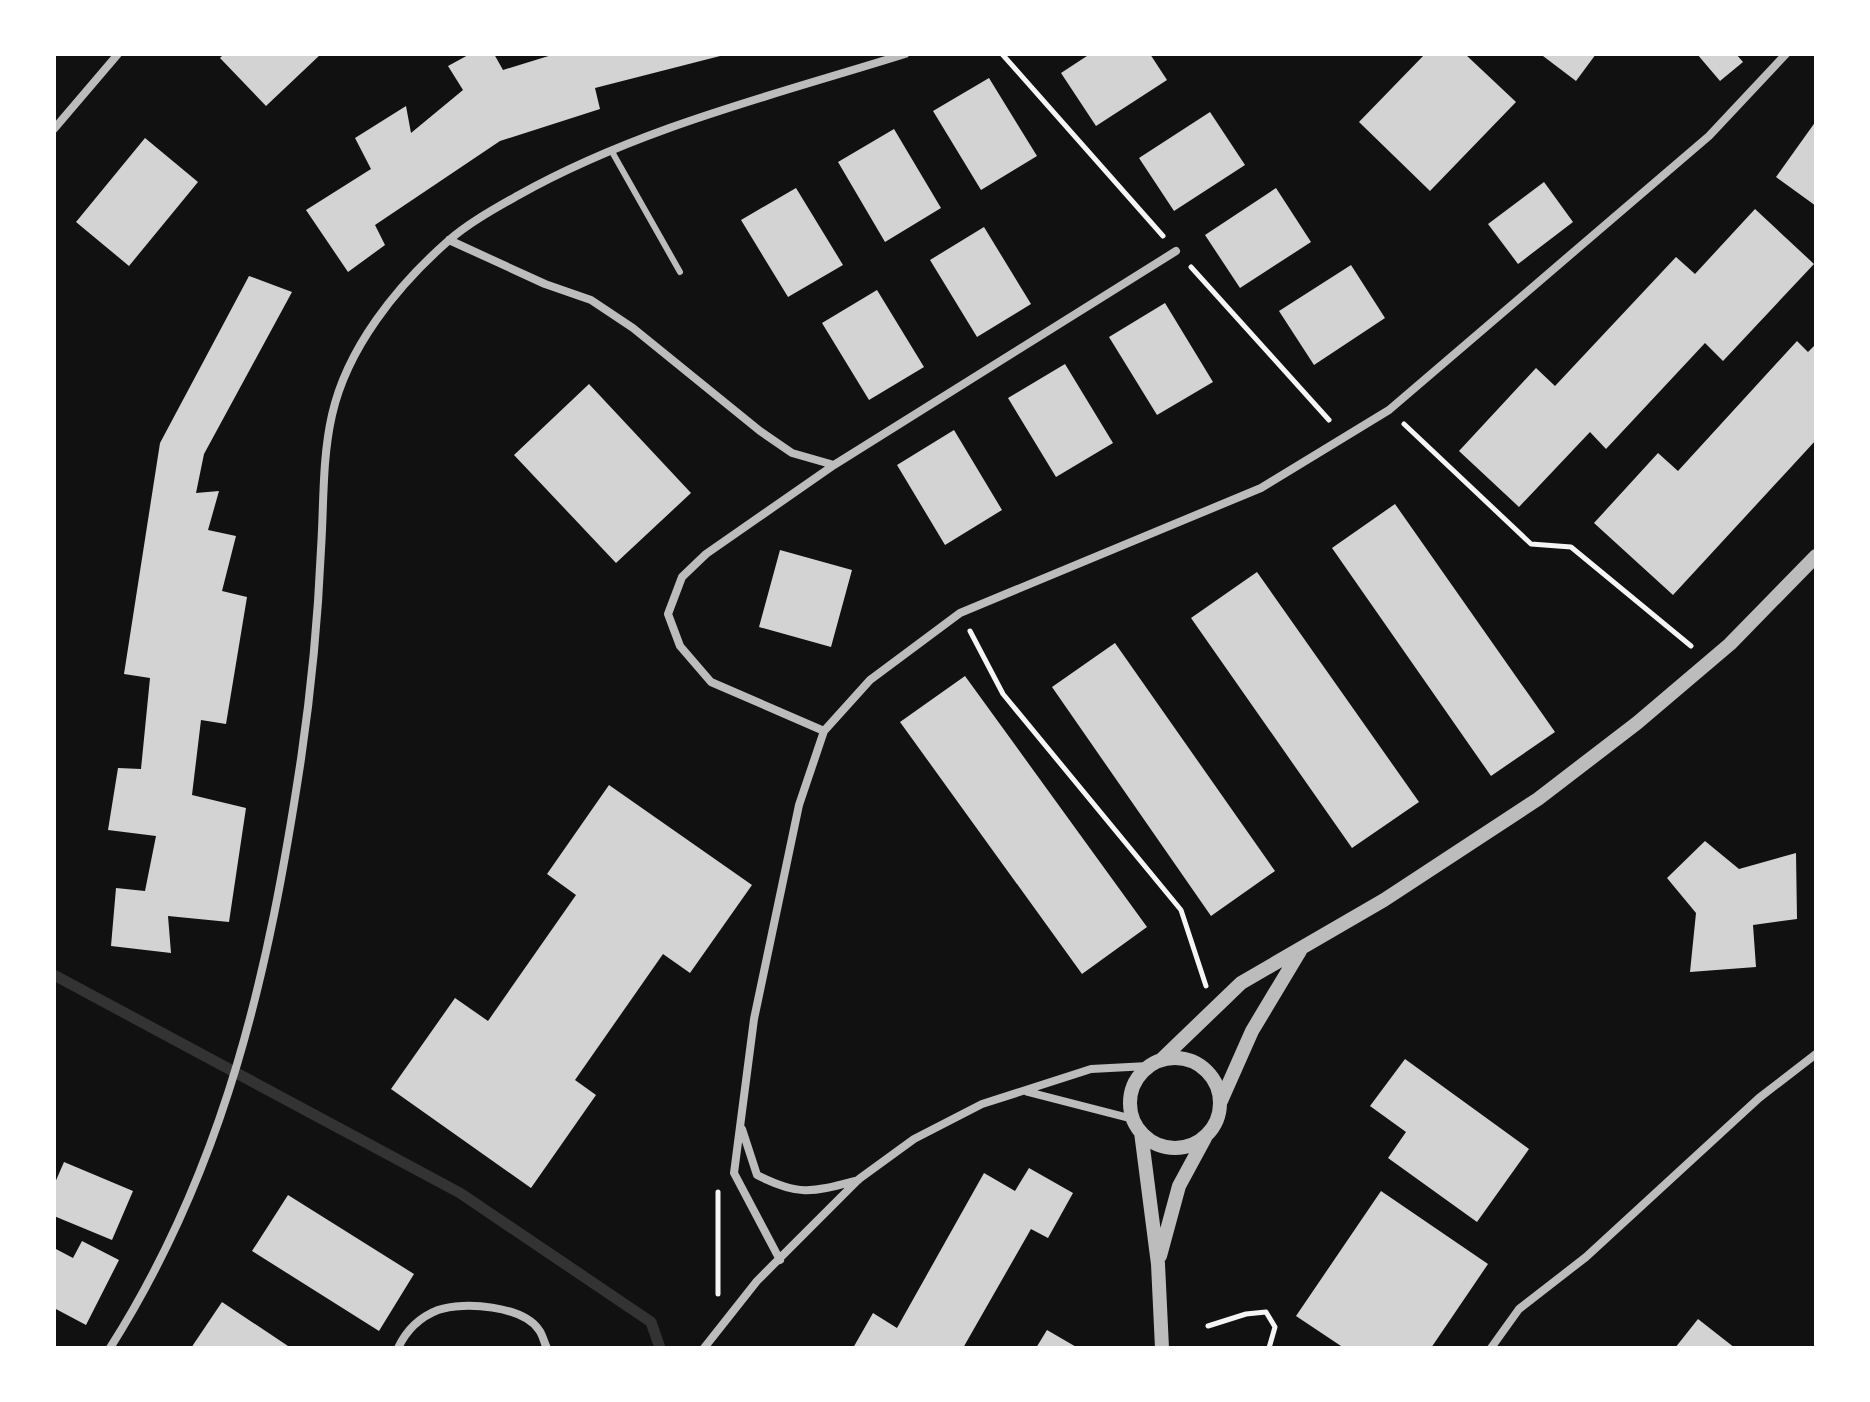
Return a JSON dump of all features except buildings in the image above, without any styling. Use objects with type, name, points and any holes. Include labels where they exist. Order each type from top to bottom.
[{"type":"street","points":[[54,129],[118,54]]},
{"type":"street","points":[[110,1348],[151,1282],[193,1190],[227,1104],[251,1023],[301,757],[321,553],[324,468],[332,413],[345,373],[372,326],[407,282],[449,240],[560,171],[611,149],[905,54]]},
{"type":"street","points":[[780,1260],[734,1173],[757,1004],[799,805],[824,731],[870,680],[960,613],[1261,488],[1389,410],[1709,136],[1786,54]]},
{"type":"street","points":[[449,240],[545,284],[591,300],[633,328],[760,431],[792,453],[834,465]]},
{"type":"street","points":[[824,731],[711,682],[680,646],[668,614],[682,577],[706,554],[834,465],[1176,251]]},
{"type":"street","points":[[1162,1348],[1158,1264],[1132,1089],[1155,1063],[1241,983],[1384,900],[1538,799],[1711,661],[1816,556]]},
{"type":"street","points":[[1158,1264],[1179,1186],[1205,1137],[1214,1127],[1221,1101],[1252,1031],[1303,948]]},
{"type":"street","points":[[1491,1348],[1519,1309],[1586,1257],[1759,1098],[1816,1054]]},
{"type":"street","points":[[704,1348],[780,1260],[859,1179],[914,1139],[982,1104],[1091,1069],[1155,1063],[1175,1057],[1202,1066],[1218,1087],[1221,1101]]},
{"type":"street","points":[[1027,1092],[1137,1126],[1166,1147],[1193,1145],[1205,1137]]},
{"type":"street","points":[[741,1125],[757,1175],[786,1190],[818,1191],[859,1179]]},
{"type":"street","points":[[398,1348],[406,1330],[439,1310],[467,1306],[516,1313],[539,1328],[547,1348]]},
{"type":"lane","points":[[611,149],[680,272]]},
{"type":"path","points":[[1389,410],[1531,544],[1571,547],[1711,661]]},
{"type":"path","points":[[960,613],[1003,694],[1181,910],[1213,1008]]},
{"type":"path","points":[[718,1329],[717,1194],[734,1173]]},
{"type":"path","points":[[1208,1326],[1246,1314],[1266,1312],[1275,1327],[1269,1348]]},
{"type":"waterway","points":[[54,975],[460,1193],[651,1322],[660,1348]]}]
